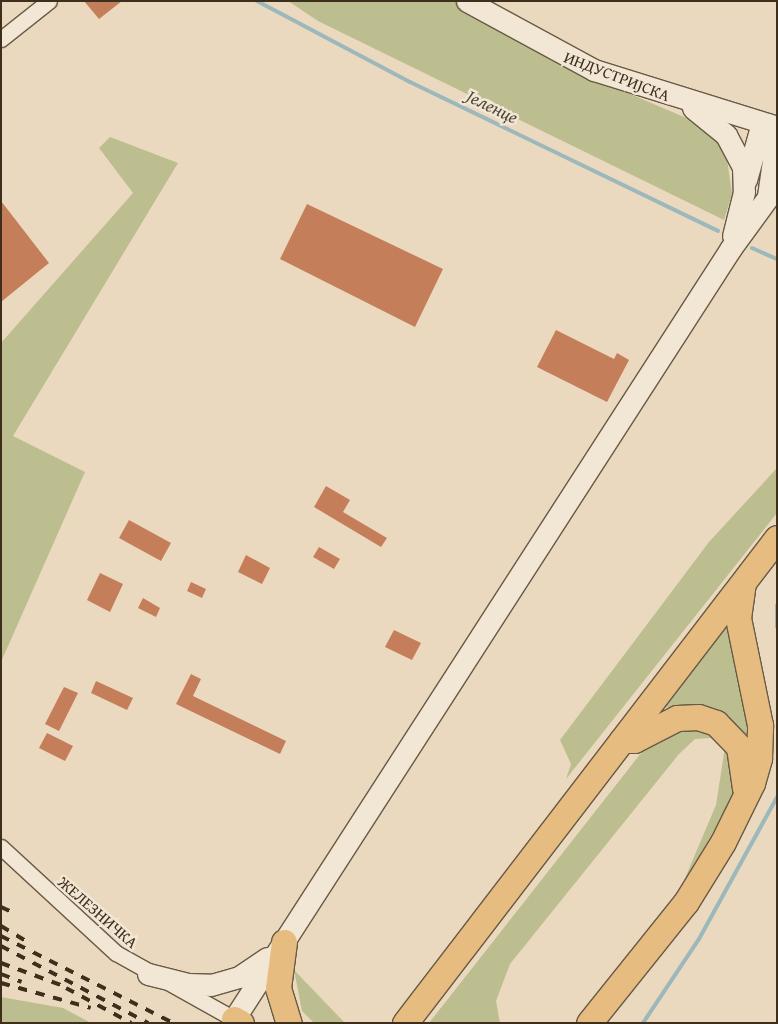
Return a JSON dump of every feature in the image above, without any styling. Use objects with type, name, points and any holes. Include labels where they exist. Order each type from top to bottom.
[{"type":"main road","name":"ИНДУСТРИЈСКА","points":[[467,1],[574,61],[678,98],[769,125]]},
{"type":"main road","points":[[678,98],[726,135],[740,159],[746,182]]},
{"type":"main road","points":[[730,248],[746,182],[769,125]]},
{"type":"main road","points":[[238,1021],[284,942],[730,248],[772,190],[773,159],[769,125]]},
{"type":"main road","points":[[405,1023],[777,538]]},
{"type":"main road","points":[[589,1023],[681,909],[726,837],[760,758],[760,733],[738,618],[744,580]]},
{"type":"main road","points":[[622,740],[634,740],[677,718],[698,717],[716,723],[739,747],[745,795]]},
{"type":"main road","points":[[148,974],[188,984],[218,984],[251,970],[284,942]]},
{"type":"main road","points":[[284,942],[278,988],[289,1023]]},
{"type":"street","points":[[1,39],[49,1]]},
{"type":"street","name":"ЖЕЛЕЗНИЧКА","points":[[1,848],[99,940],[148,974],[238,1021]]},
{"type":"green space","points":[[288,1],[454,1],[565,66],[684,117],[725,145],[732,194],[724,220],[318,21]]},
{"type":"green space","points":[[110,137],[178,163],[13,436],[85,472],[1,662],[1,343],[133,193],[99,148]]},
{"type":"green space","points":[[777,468],[777,513],[566,779],[571,764],[560,740],[709,542]]},
{"type":"green space","points":[[727,625],[753,741],[714,708],[698,704],[662,708]]},
{"type":"green space","points":[[704,726],[733,745],[734,796],[680,890],[716,805],[725,747],[711,738],[695,739],[679,754],[510,964],[496,1001],[500,1023],[429,1023],[645,748],[672,730]]},
{"type":"green space","points":[[294,970],[345,1023],[314,1023],[302,1011]]},
{"type":"green space","points":[[1,997],[63,1008],[91,1023],[1,1023]]},
{"type":"building","points":[[84,1],[122,1],[99,19]]},
{"type":"building","points":[[1,201],[49,263],[1,302]]},
{"type":"building","points":[[307,204],[443,269],[415,327],[280,259]]},
{"type":"building","points":[[556,330],[614,359],[617,353],[629,360],[607,402],[537,367]]},
{"type":"building","points":[[326,486],[350,500],[343,512],[387,538],[381,547],[314,507]]},
{"type":"building","points":[[129,520],[171,543],[161,561],[119,538]]},
{"type":"building","points":[[319,547],[340,559],[334,569],[313,557]]},
{"type":"building","points":[[246,555],[270,568],[262,584],[238,572]]},
{"type":"building","points":[[100,573],[123,584],[110,612],[87,600]]},
{"type":"building","points":[[191,582],[206,589],[202,598],[187,591]]},
{"type":"building","points":[[143,598],[160,608],[156,617],[138,608]]},
{"type":"building","points":[[394,630],[421,643],[412,660],[385,647]]},
{"type":"building","points":[[191,674],[201,679],[193,696],[286,741],[280,754],[176,704]]},
{"type":"building","points":[[96,681],[133,698],[127,710],[91,693]]},
{"type":"building","points":[[64,687],[78,693],[59,731],[45,724]]},
{"type":"building","points":[[47,733],[73,746],[65,761],[39,748]]},
{"type":"waterway","name":"Јеленце","points":[[257,1],[410,82],[718,231]]},
{"type":"waterway","name":"Јеленце","points":[[752,248],[777,259]]},
{"type":"waterway","points":[[777,605],[777,627]]},
{"type":"waterway","points":[[643,1023],[699,939],[777,797]]},
{"type":"railway","points":[[1,907],[14,913]]},
{"type":"railway","points":[[1,926],[28,942]]},
{"type":"railway","points":[[1,936],[173,1023]]},
{"type":"railway","points":[[1,946],[148,1023]]},
{"type":"railway","points":[[1,963],[69,988]]},
{"type":"railway","points":[[1,974],[22,982]]},
{"type":"railway","points":[[1,983],[91,1008]]},
{"type":"railway","points":[[66,988],[131,1023]]}]
